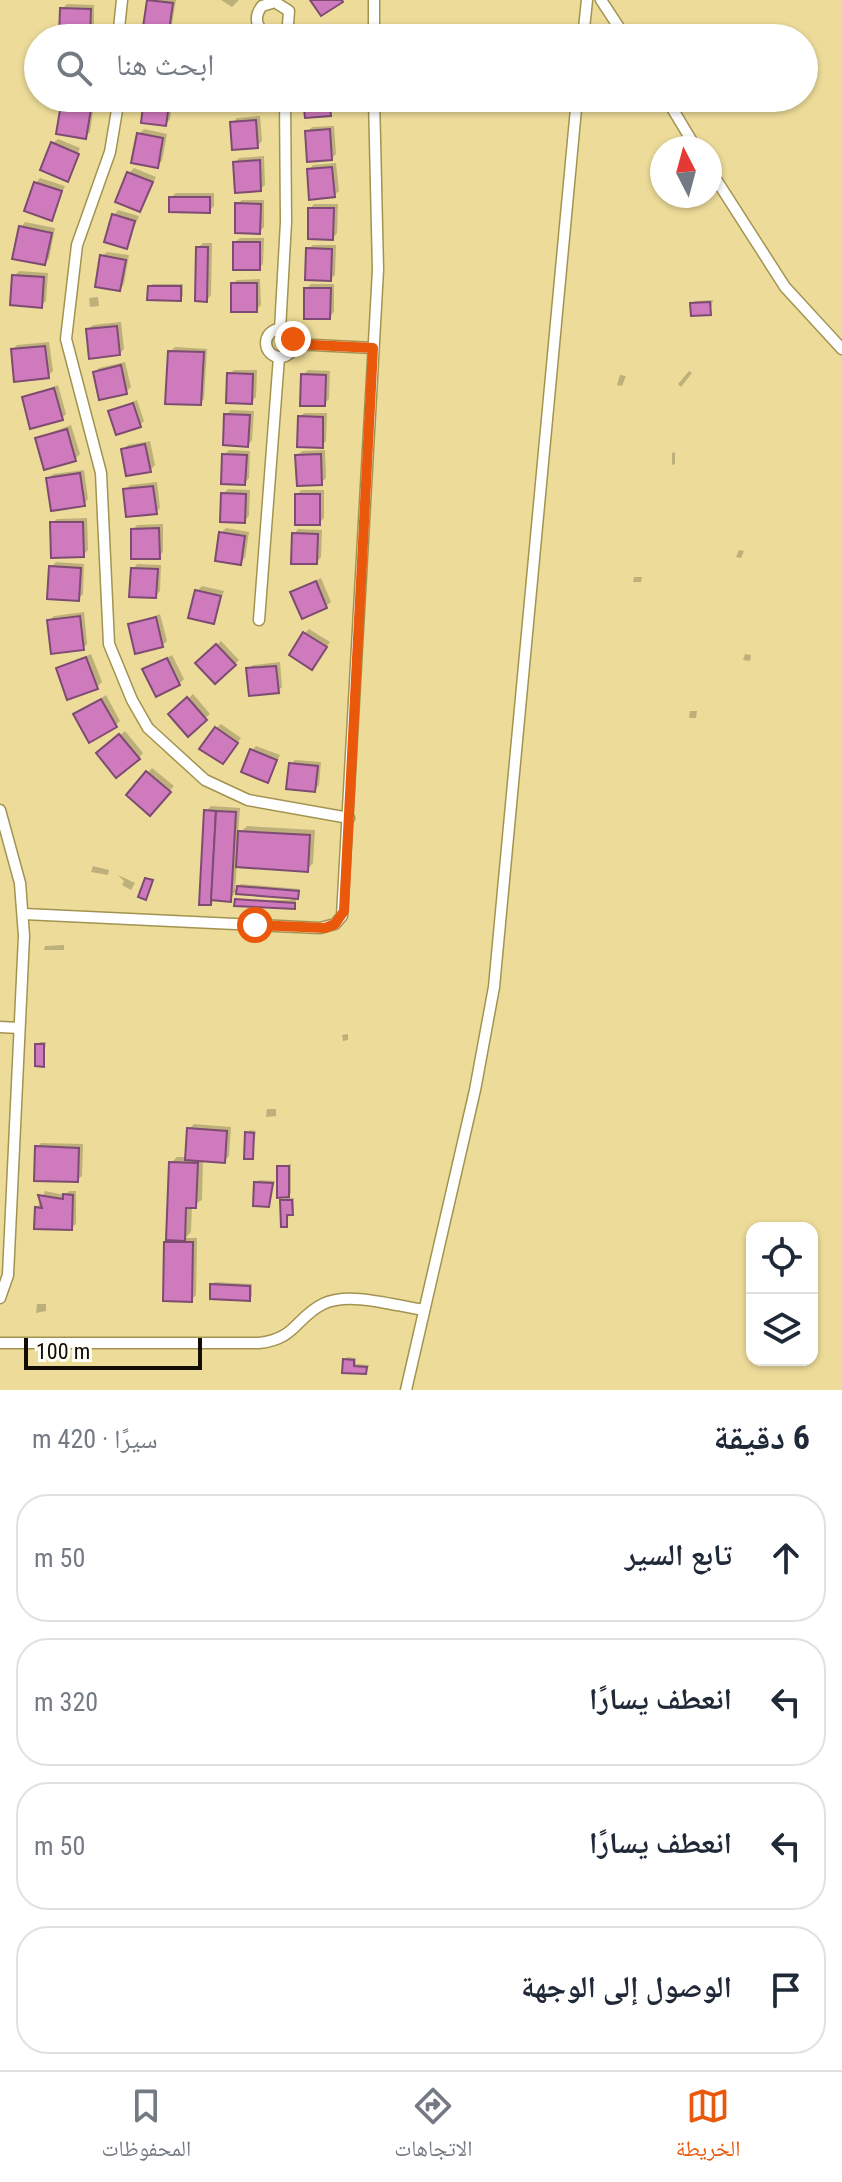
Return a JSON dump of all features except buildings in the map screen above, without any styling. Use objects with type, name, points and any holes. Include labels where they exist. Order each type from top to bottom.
[{"type":"street","points":[[119,24],[122,0]]},
{"type":"street","points":[[374,0],[374,24]]},
{"type":"street","points":[[584,24],[587,0]]},
{"type":"street","points":[[601,0],[617,24]]},
{"type":"street","points":[[257,24],[256,18],[262,6],[275,2],[289,11],[288,24]]},
{"type":"street","points":[[117,112],[110,152],[77,245],[66,339],[101,473],[109,644],[132,700],[148,728],[205,780],[248,800],[349,818]]},
{"type":"street","points":[[280,330],[286,222],[285,112]]},
{"type":"street","points":[[24,914],[331,927],[344,911],[378,230],[374,112]]},
{"type":"street","points":[[406,1390],[472,1103],[494,987],[576,112]]},
{"type":"street","points":[[674,112],[689,136]]},
{"type":"street","points":[[722,189],[785,287],[842,349]]},
{"type":"street","points":[[280,330],[290,334],[294,344],[289,354],[279,357],[269,353],[266,343],[270,333],[280,330]]},
{"type":"street","points":[[294,344],[373,348]]},
{"type":"street","points":[[259,620],[279,357]]},
{"type":"street","points":[[0,810],[16,863],[24,914],[8,1282],[0,1298]]},
{"type":"street","points":[[0,1027],[19,1028]]},
{"type":"street","points":[[0,1281],[7,1263]]},
{"type":"street","points":[[0,1343],[259,1343],[291,1334],[313,1310],[329,1301],[358,1301],[424,1310]]},
{"type":"route","points":[[255,925],[325,928],[339,921],[344,911],[373,348],[294,344],[293,339]]}]
